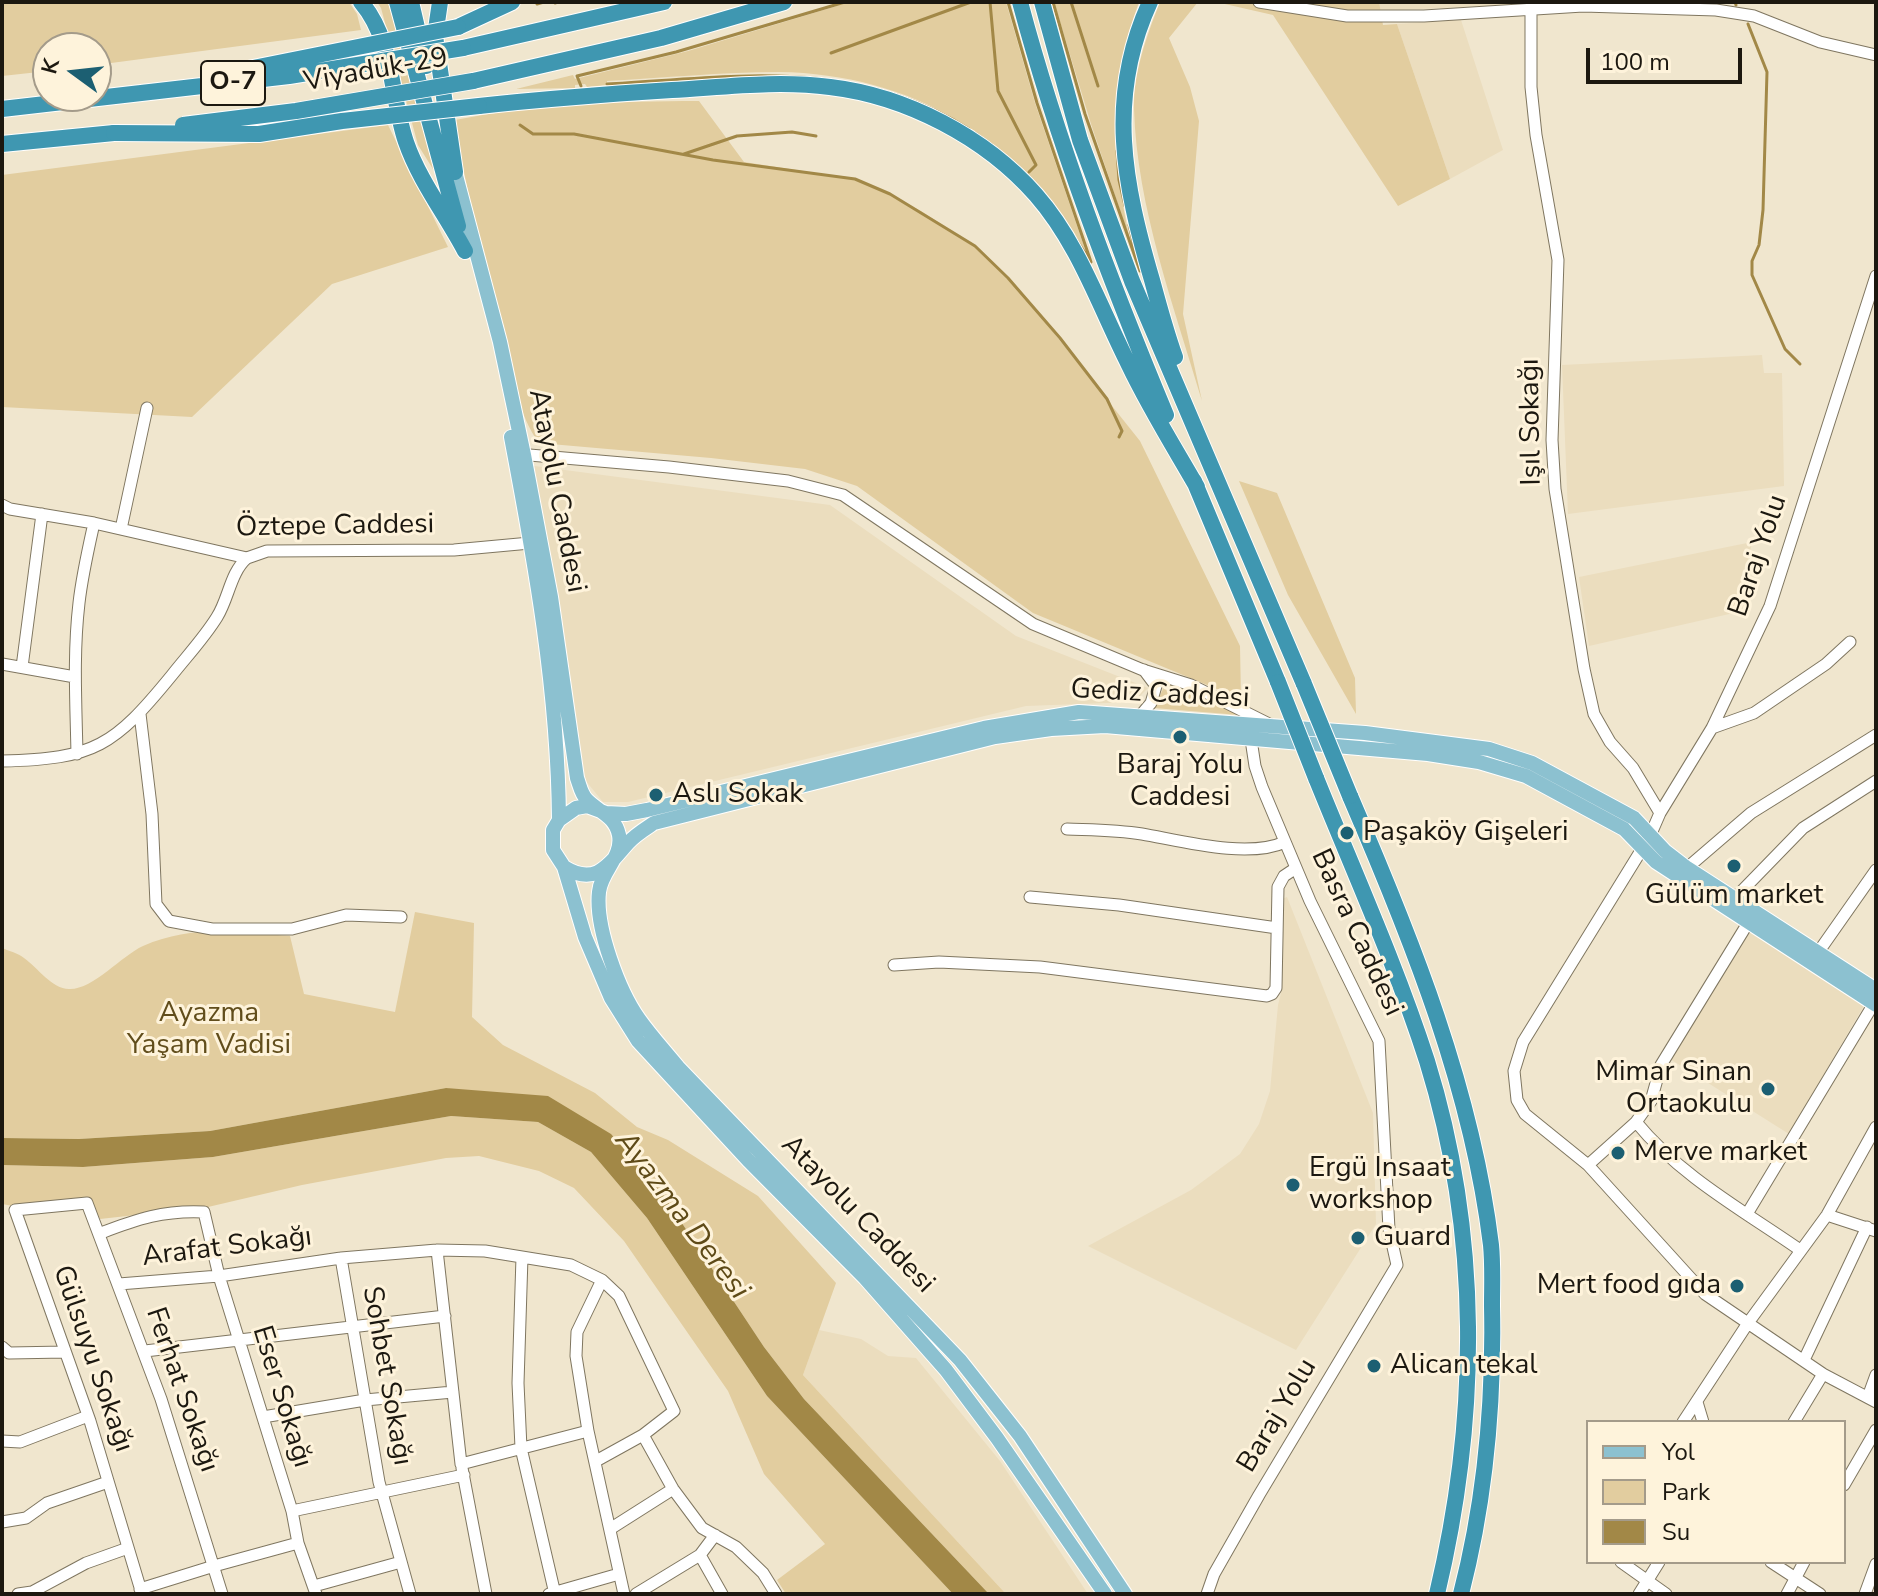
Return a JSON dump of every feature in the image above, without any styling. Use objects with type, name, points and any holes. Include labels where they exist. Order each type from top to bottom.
[{"type":"highway","points":[[361,2],[381,31],[406,142],[465,251]]},
{"type":"highway","points":[[397,2],[465,251]]},
{"type":"highway","points":[[411,2],[445,146],[455,172]]},
{"type":"highway","points":[[440,2],[435,36],[455,172]]},
{"type":"highway","points":[[112,98],[458,27],[512,2]]},
{"type":"highway","name":"Viyadük-29","points":[[112,98],[289,76],[463,48],[664,2]]},
{"type":"highway","name":"Viyadük-29","points":[[2,144],[296,111],[473,81],[661,38],[784,2]]},
{"type":"highway","points":[[1020,2],[1057,125],[1116,293],[1278,682],[1408,1006],[1443,1122],[1458,1192],[1467,1262],[1469,1344],[1458,1488],[1437,1594]]},
{"type":"highway","points":[[1042,2],[1080,140],[1132,281],[1350,796],[1422,975],[1461,1091],[1477,1161],[1491,1248],[1493,1340],[1481,1498],[1461,1594]]},
{"type":"highway","points":[[1150,2],[1136,40],[1124,98],[1122,140],[1126,173],[1138,233],[1172,349],[1231,513]]},
{"type":"highway","points":[[114,133],[259,134],[342,121],[617,92],[786,84],[831,87],[910,107],[989,152],[1036,195],[1076,252],[1130,368],[1197,487]]},
{"type":"highway","name":"Viyadük-29","points":[[2,109],[32,106]]},
{"type":"main road","name":"Atayolu Caddesi","points":[[455,172],[500,342],[537,574],[557,762],[559,820],[551,840],[557,859],[564,867],[585,937],[611,998],[638,1041],[748,1160],[865,1278],[946,1370],[1105,1594]]},
{"type":"main road","name":"Atayolu Caddesi","points":[[465,251],[496,360],[551,597],[572,759],[582,793],[588,802],[606,813],[619,831],[620,841],[598,894],[602,925],[616,974],[638,1018],[678,1067],[960,1360],[1020,1436],[1125,1594]]},
{"type":"main road","name":"Gediz Caddesi","points":[[606,813],[626,814],[647,810],[984,728],[1079,712],[1140,716],[1479,762],[1526,776],[1646,842]]},
{"type":"main road","name":"Gediz Caddesi","points":[[613,861],[631,840],[654,823],[995,737],[1105,726],[1250,731],[1276,727],[1365,733],[1489,749],[1532,763],[1634,818],[1646,842]]},
{"type":"main road","points":[[559,820],[576,808],[587,806],[606,813]]},
{"type":"main road","points":[[1646,842],[1817,954],[1875,1000]]},
{"type":"main road","points":[[1646,842],[1656,862],[1748,923],[1875,1000]]},
{"type":"main road","points":[[564,867],[573,873],[585,875],[596,873],[613,861]]},
{"type":"street","points":[[1259,2],[1347,16],[1424,16],[1531,8],[1716,10],[1754,16],[1820,42],[1876,55]]},
{"type":"street","name":"Işıl Sokağı","points":[[1531,8],[1531,87],[1536,135],[1558,260],[1552,440],[1555,489],[1594,714],[1610,742],[1633,768],[1660,813]]},
{"type":"street","name":"Baraj Yolu","points":[[1872,1399],[1823,1374],[1705,1294],[1588,1165],[1525,1114],[1517,1100],[1514,1071],[1523,1042],[1712,728],[1770,606],[1876,276]]},
{"type":"street","points":[[121,529],[147,408]]},
{"type":"street","points":[[519,454],[788,481],[843,495],[1033,624],[1143,670],[1191,685],[1276,727]]},
{"type":"street","name":"Öztepe Caddesi","points":[[5,510],[94,523],[247,558],[267,551],[454,550],[530,543]]},
{"type":"street","points":[[22,667],[42,514]]},
{"type":"street","points":[[77,754],[75,677],[79,601],[94,523]]},
{"type":"street","points":[[2,761],[48,760],[77,754],[108,740],[140,714],[211,625],[225,602],[236,571],[247,558]]},
{"type":"street","points":[[1712,728],[1754,713],[1826,664],[1850,642]]},
{"type":"street","points":[[2,664],[75,677]]},
{"type":"street","points":[[1140,716],[1151,703],[1156,686],[1143,670]]},
{"type":"street","points":[[140,714],[152,814],[156,904],[169,921],[212,929],[292,929],[346,915],[401,917]]},
{"type":"street","name":"Basra Caddesi","points":[[1250,731],[1255,766],[1285,842],[1379,1041],[1389,1229],[1397,1265]]},
{"type":"street","points":[[1687,868],[1751,813],[1876,735]]},
{"type":"street","points":[[1733,900],[1803,828],[1876,781]]},
{"type":"street","points":[[1067,829],[1141,834],[1188,845],[1259,849],[1285,842]]},
{"type":"street","points":[[894,965],[939,962],[1040,967],[1267,996],[1276,988],[1278,887],[1284,876],[1296,868]]},
{"type":"street","points":[[1817,954],[1876,870]]},
{"type":"street","points":[[1030,897],[1119,905],[1277,928]]},
{"type":"street","points":[[1588,1165],[1636,1122],[1651,1101],[1661,1065],[1748,923]]},
{"type":"street","points":[[1747,1214],[1875,1000]]},
{"type":"street","points":[[1636,1122],[1651,1141],[1700,1182],[1800,1250]]},
{"type":"street","points":[[1684,1420],[1748,1323],[1827,1215],[1876,1127]]},
{"type":"street","name":"Ferhat Sokağı","points":[[87,1203],[145,1351],[222,1594]]},
{"type":"street","name":"Gülsuyu Sokağı","points":[[87,1203],[15,1210],[88,1416],[141,1592]]},
{"type":"street","name":"Eser Sokağı","points":[[101,1233],[145,1216],[182,1211],[204,1212],[219,1276],[292,1511],[298,1543],[315,1590]]},
{"type":"street","points":[[1804,1360],[1872,1229],[1827,1215]]},
{"type":"street","points":[[437,1250],[462,1469],[486,1594]]},
{"type":"street","name":"Sohbet Sokağı","points":[[410,1594],[382,1493],[341,1258],[437,1250],[485,1251],[571,1265],[602,1280]]},
{"type":"street","points":[[522,1257],[518,1383],[521,1448],[553,1594],[619,1574]]},
{"type":"street","name":"Arafat Sokağı","points":[[119,1284],[219,1276],[341,1258]]},
{"type":"street","name":"Baraj Yolu","points":[[1207,1594],[1214,1574],[1259,1495],[1397,1265]]},
{"type":"street","points":[[596,1461],[643,1435],[674,1411],[619,1296],[602,1280],[577,1332],[576,1356],[588,1431],[624,1594]]},
{"type":"street","points":[[145,1351],[445,1316]]},
{"type":"street","points":[[2,1347],[9,1353],[65,1352]]},
{"type":"street","points":[[1795,1420],[1823,1374]]},
{"type":"street","points":[[1872,1399],[1876,1375]]},
{"type":"street","points":[[263,1417],[365,1400],[453,1392]]},
{"type":"street","points":[[1697,1402],[1702,1420]]},
{"type":"street","points":[[2,1441],[20,1442],[88,1416]]},
{"type":"street","points":[[1846,1482],[1876,1430]]},
{"type":"street","points":[[292,1511],[382,1493],[521,1448],[588,1431]]},
{"type":"street","points":[[643,1435],[673,1489],[702,1528],[736,1547],[763,1573],[774,1593]]},
{"type":"street","points":[[2,1522],[26,1518],[47,1503],[108,1482]]},
{"type":"street","points":[[610,1529],[673,1489]]},
{"type":"street","points":[[636,1594],[700,1555],[715,1535]]},
{"type":"street","points":[[141,1592],[214,1566],[298,1543]]},
{"type":"street","points":[[18,1594],[32,1592],[86,1563],[128,1548]]},
{"type":"street","points":[[700,1555],[722,1594]]},
{"type":"street","points":[[315,1590],[401,1562]]},
{"type":"street","points":[[1624,1564],[1666,1594]]},
{"type":"street","points":[[1639,1594],[1658,1564]]},
{"type":"street","points":[[1774,1564],[1820,1594]]},
{"type":"street","points":[[1787,1594],[1803,1564]]},
{"type":"street","points":[[1865,1594],[1875,1569]]},
{"type":"shaded area","points":[[1379,2],[1565,2],[1379,11]]},
{"type":"shaded area","points":[[1461,20],[1503,150],[1450,179],[1397,24]]},
{"type":"shaded area","points":[[1762,355],[1764,373],[1782,373],[1784,486],[1568,514],[1562,365]]},
{"type":"shaded area","points":[[527,465],[830,505],[1016,636],[1148,688],[1134,702],[1026,706],[628,802],[603,802],[581,775]]},
{"type":"shaded area","points":[[1752,542],[1738,612],[1589,646],[1579,577]]},
{"type":"shaded area","points":[[1287,897],[1373,1113],[1376,1224],[1296,1350],[1088,1246],[1191,1190],[1240,1154],[1259,1124],[1270,1091],[1282,989],[1282,899]]},
{"type":"shaded area","points":[[1752,929],[1866,1002],[1789,1134],[1670,1059]]},
{"type":"shaded area","points":[[819,1330],[861,1339],[888,1356],[916,1358],[1000,1461],[1088,1594],[1006,1594],[803,1375]]},
{"type":"green space","points":[[2,2],[349,2],[357,14],[361,30],[112,63],[112,32],[32,32],[32,73],[2,76]]},
{"type":"green space","points":[[377,2],[388,2],[441,182],[418,145]]},
{"type":"green space","points":[[850,2],[1006,2],[1035,103],[1086,252],[1029,176],[995,145],[957,120],[917,100],[873,85],[827,76],[779,72],[607,81],[607,85],[587,87],[585,84],[575,85],[575,88],[516,89],[573,75],[575,79],[688,51]]},
{"type":"green space","points":[[1054,2],[1139,2],[1121,64],[1115,121],[1119,178],[1130,240],[1091,124]]},
{"type":"green space","points":[[1160,2],[1198,2],[1169,38],[1190,87],[1199,121],[1183,314],[1202,401],[1149,220],[1137,146],[1134,95],[1138,68]]},
{"type":"green space","points":[[1216,2],[1379,2],[1383,25],[1397,24],[1450,179],[1398,206],[1273,15]]},
{"type":"green space","points":[[699,101],[744,162],[855,179],[877,188],[921,211],[975,246],[1026,298],[1140,441],[1240,646],[1241,699],[1033,613],[857,486],[805,469],[539,443],[526,420],[513,379],[470,202],[455,120],[577,104]]},
{"type":"green space","points":[[388,125],[448,247],[332,284],[192,417],[2,407],[2,175]]},
{"type":"green space","points":[[1239,481],[1277,493],[1355,678],[1356,714],[1288,595]]},
{"type":"green space","points":[[1157,677],[1251,716],[1154,708],[1163,689]]},
{"type":"green space","name":"Ayazma Yaşam Vadisi","points":[[415,912],[474,923],[472,1017],[503,1045],[595,1093],[637,1127],[668,1140],[758,1196],[836,1283],[803,1375],[1006,1594],[989,1594],[804,1399],[764,1347],[662,1193],[611,1135],[446,1088],[210,1131],[79,1139],[2,1138],[2,948],[22,956],[57,986],[69,989],[88,984],[134,951],[162,939],[198,932],[290,936],[304,994],[395,1012]]},
{"type":"green space","name":"Ayazma Yaşam Vadisi","points":[[451,1116],[538,1122],[591,1152],[647,1218],[767,1396],[953,1594],[786,1594],[777,1580],[825,1544],[764,1474],[728,1391],[624,1241],[574,1188],[539,1171],[479,1156],[446,1158],[302,1185],[208,1207],[100,1219],[91,1200],[13,1206],[2,1204],[2,1165],[83,1167],[213,1157]]},
{"type":"water","points":[[446,1088],[548,1096],[611,1134],[662,1193],[764,1347],[804,1399],[989,1594],[953,1594],[767,1396],[647,1218],[591,1152],[538,1122],[451,1116],[213,1157],[83,1167],[2,1165],[2,1138],[79,1139],[210,1131]]},
{"type":"waterway","points":[[537,4],[544,2]]},
{"type":"waterway","points":[[581,86],[577,76],[676,52],[845,2]]},
{"type":"waterway","points":[[831,53],[971,2]]},
{"type":"waterway","points":[[990,2],[998,91],[1036,165],[1029,172]]},
{"type":"waterway","points":[[1008,2],[1037,103],[1091,262],[1074,236]]},
{"type":"waterway","points":[[1053,2],[1085,114],[1140,271],[1129,225]]},
{"type":"waterway","points":[[1071,2],[1098,86]]},
{"type":"waterway","points":[[1748,24],[1767,72],[1763,210],[1752,275],[1785,349],[1800,364]]},
{"type":"waterway","points":[[607,84],[747,76],[792,76],[837,81],[882,90],[926,106],[969,129]]},
{"type":"waterway","points":[[520,125],[533,134],[574,134],[713,160],[855,179],[890,194],[975,246],[1008,278],[1107,399],[1122,431],[1119,437]]},
{"type":"waterway","points":[[684,154],[737,136],[792,132],[816,136]]},
{"type":"waterway","points":[[975,133],[992,145]]},
{"type":"waterway","points":[[1117,151],[1125,206]]},
{"type":"place","name":"Baraj Yolu Caddesi","points":[[1180,737]]},
{"type":"place","name":"Aslı Sokak","points":[[656,795]]},
{"type":"place","name":"Paşaköy Gişeleri","points":[[1347,833]]},
{"type":"place","name":"Gülüm market","points":[[1734,866]]},
{"type":"place","name":"Mimar Sinan Ortaokulu","points":[[1768,1089]]},
{"type":"place","name":"Merve market","points":[[1618,1153]]},
{"type":"place","name":"Ergü Insaat workshop","points":[[1293,1185]]},
{"type":"place","name":"Guard","points":[[1358,1238]]},
{"type":"place","name":"Mert food gıda","points":[[1737,1286]]},
{"type":"place","name":"Alican tekal","points":[[1374,1366]]},
{"type":"water label","name":"Ayazma Deresi","points":[[681,1216]]}]
